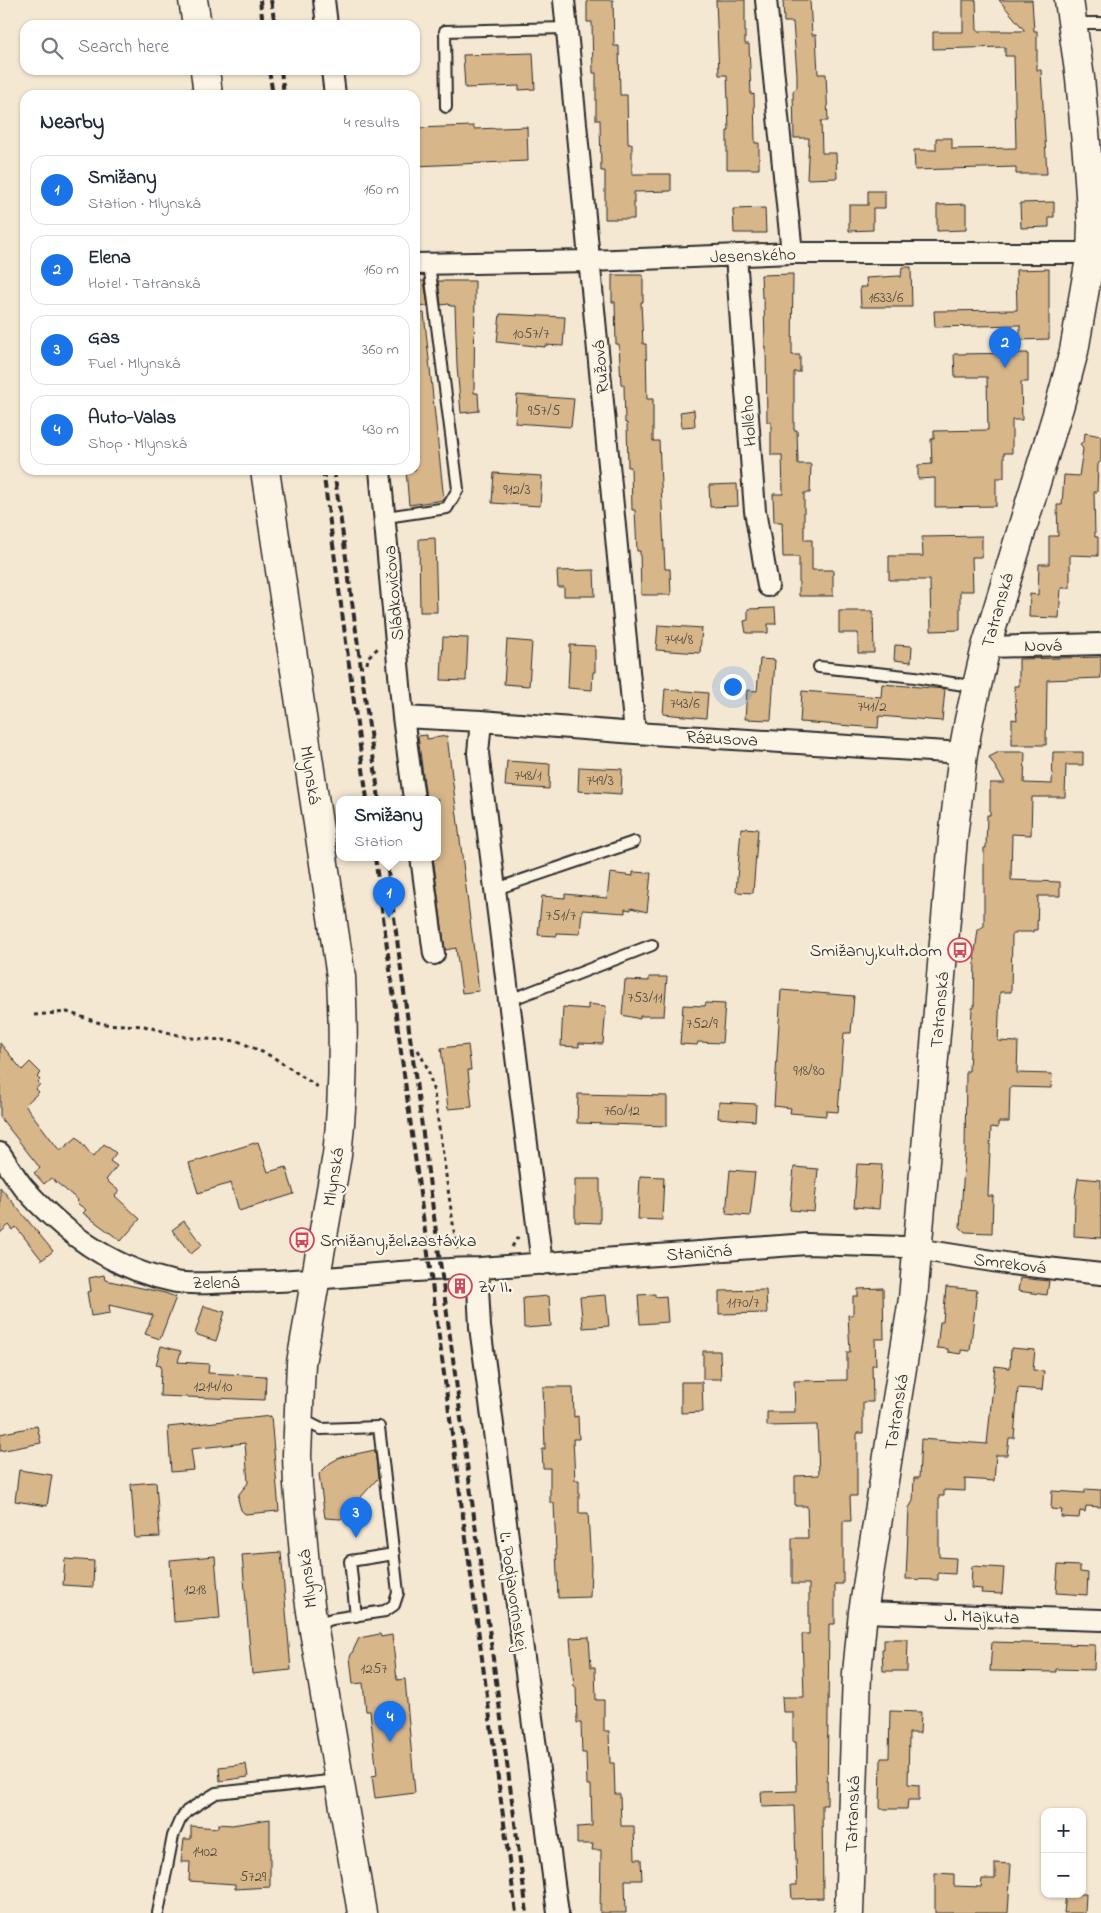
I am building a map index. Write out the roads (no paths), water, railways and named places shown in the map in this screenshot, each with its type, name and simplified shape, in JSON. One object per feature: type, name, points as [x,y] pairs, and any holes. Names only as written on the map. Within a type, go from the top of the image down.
[{"type":"main road","points":[[193,0],[196,20]]},
{"type":"main road","name":"Tatranská","points":[[849,1913],[856,1674],[863,1612],[910,1318],[919,1250],[953,838],[963,753],[976,686],[986,647],[1060,404],[1074,351],[1091,253],[1088,165],[1080,78],[1070,11]]},
{"type":"main road","points":[[206,75],[207,90]]},
{"type":"main road","name":"Mlynská","points":[[266,475],[337,947],[344,1026],[343,1093],[337,1155],[301,1363],[298,1418],[298,1485],[306,1577],[313,1625],[362,1913]]},
{"type":"street","points":[[324,0],[326,20]]},
{"type":"street","name":"Ružová","points":[[564,0],[635,733]]},
{"type":"street","points":[[766,0],[792,253]]},
{"type":"street","points":[[333,75],[334,90]]},
{"type":"street","name":"Jesenského","points":[[422,264],[590,261],[792,253],[1091,253]]},
{"type":"street","name":"Hollého","points":[[736,256],[755,511],[768,586]]},
{"type":"street","name":"Sládkovičova","points":[[381,475],[403,717],[414,796]]},
{"type":"street","name":"Nová","points":[[986,647],[1101,644]]},
{"type":"street","name":"Rázusova","points":[[403,717],[963,753]]},
{"type":"street","points":[[481,722],[478,753],[542,1264]]},
{"type":"street","points":[[422,861],[434,954]]},
{"type":"street","name":"Zelená","points":[[0,1153],[22,1186],[49,1215],[94,1250],[110,1259],[178,1282],[262,1282],[430,1269],[472,1268]]},
{"type":"street","name":"Staničná","points":[[472,1268],[807,1244],[904,1247],[919,1250]]},
{"type":"street","name":"Smreková","points":[[919,1250],[1011,1264],[1101,1274]]},
{"type":"street","name":"Ľ. Podjavorinskej","points":[[472,1268],[478,1287],[480,1327],[558,1913]]},
{"type":"street","name":"J. Majkuta","points":[[863,1612],[1101,1620]]},
{"type":"lane","points":[[1070,11],[1101,23]]},
{"type":"lane","points":[[446,108],[445,31],[566,28]]},
{"type":"lane","points":[[386,517],[447,508],[458,489],[422,264]]},
{"type":"lane","points":[[819,667],[915,677],[976,686]]},
{"type":"lane","points":[[496,889],[634,842]]},
{"type":"lane","points":[[510,1000],[652,945]]},
{"type":"lane","points":[[298,1418],[321,1429],[379,1427],[398,1593],[394,1605],[385,1611],[332,1619],[313,1625]]},
{"type":"lane","points":[[356,1616],[350,1561],[394,1554]]},
{"type":"lane","points":[[158,1913],[174,1836],[180,1820],[187,1811],[216,1793],[339,1780]]},
{"type":"railway","points":[[260,0],[262,20]]},
{"type":"railway","points":[[271,0],[274,20]]},
{"type":"railway","points":[[270,75],[272,90]]},
{"type":"railway","points":[[282,75],[283,90]]},
{"type":"railway","points":[[324,475],[367,796]]},
{"type":"railway","points":[[335,475],[379,796]]},
{"type":"railway","points":[[376,861],[516,1913]]},
{"type":"railway","points":[[387,861],[527,1913]]},
{"type":"place","name":"Elena","points":[[1005,368]]},
{"type":"place","name":"Smižany","points":[[389,918]]},
{"type":"place","name":"Smižany,kult.dom","points":[[960,950]]},
{"type":"place","name":"Smižany,žel.zastávka","points":[[302,1240]]},
{"type":"place","name":"Zv II.","points":[[460,1286]]},
{"type":"place","name":"Gas","points":[[356,1538]]},
{"type":"place","name":"Auto-Valas","points":[[390,1742]]}]
